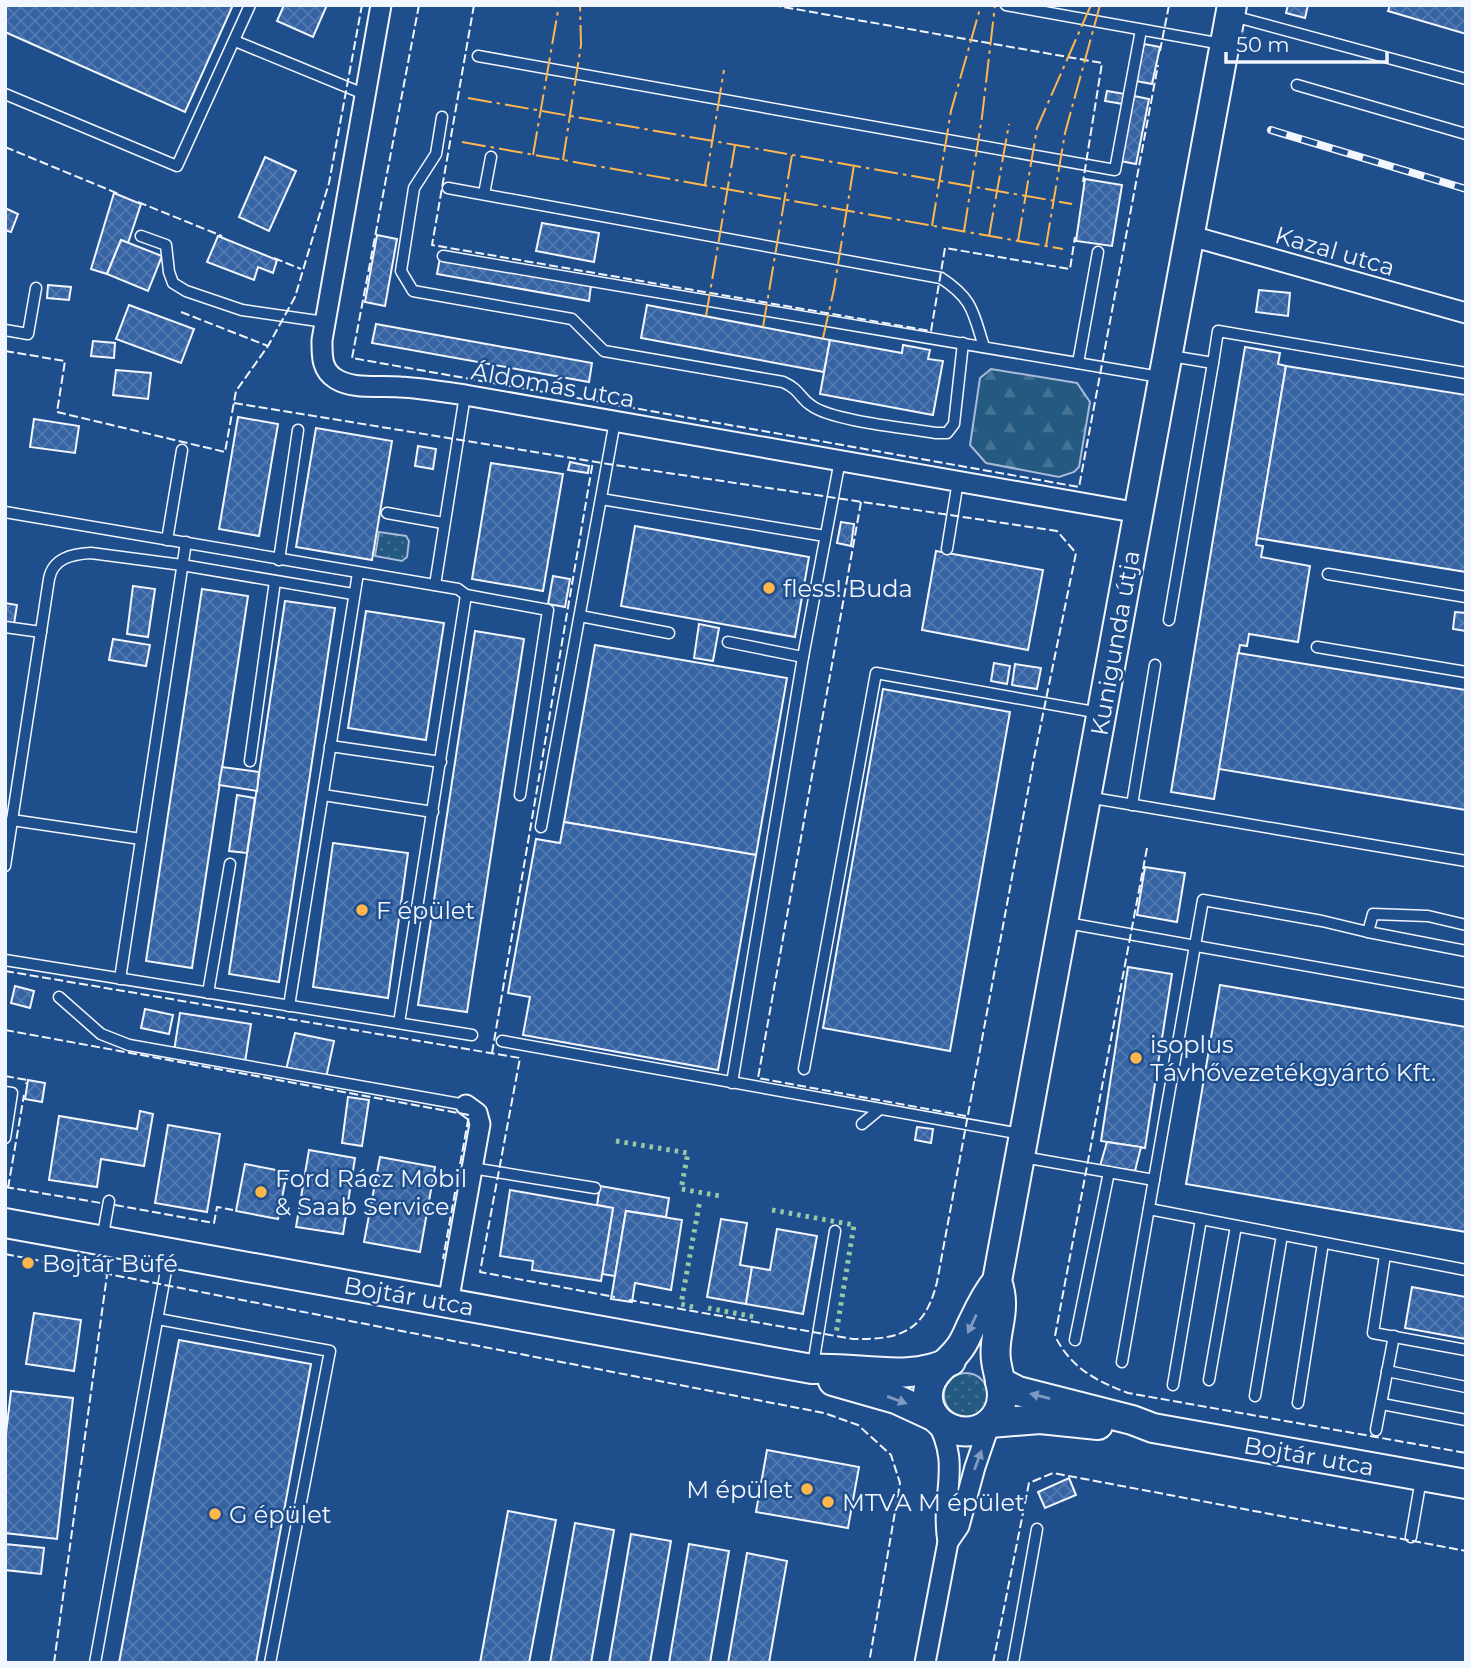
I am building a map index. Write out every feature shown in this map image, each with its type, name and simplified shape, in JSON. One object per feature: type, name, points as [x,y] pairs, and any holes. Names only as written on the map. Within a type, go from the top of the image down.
[{"type":"street","name":"Áldomás utca","points":[[381,5],[325,322],[322,359],[335,379],[371,387],[399,386],[465,395],[1139,513]]},
{"type":"street","name":"Kunigunda útja","points":[[948,1542],[959,1526],[990,1423],[1002,1402],[995,1352],[1001,1301],[997,1281],[1232,10]]},
{"type":"street","name":"Kazal utca","points":[[1191,236],[1466,313]]},
{"type":"street","points":[[448,1303],[480,1124],[477,1112],[466,1105]]},
{"type":"street","name":"Bojtár utca","points":[[7,1226],[812,1369],[905,1371],[945,1364]]},
{"type":"street","name":"Kunigunda útja","points":[[925,1663],[948,1542],[945,1524],[951,1465],[950,1451],[943,1430],[928,1400],[929,1386],[936,1372],[965,1340],[997,1281]]},
{"type":"street","points":[[945,1364],[960,1358],[977,1360],[988,1366],[1000,1382]]},
{"type":"street","name":"Bojtár utca","points":[[812,1369],[833,1381],[896,1399],[935,1417]]},
{"type":"street","name":"Bojtár utca","points":[[1000,1382],[1018,1391],[1132,1420],[1153,1428],[1466,1484]]},
{"type":"street","points":[[935,1417],[946,1427],[960,1432],[979,1430],[990,1423]]},
{"type":"street","name":"Bojtár utca","points":[[990,1423],[1040,1419],[1133,1429],[1153,1428]]},
{"type":"lane","points":[[5,94],[177,166],[250,5]]},
{"type":"lane","points":[[1006,5],[1225,45]]},
{"type":"lane","points":[[1232,10],[1466,79]]},
{"type":"lane","points":[[478,56],[1115,170],[1141,30]]},
{"type":"lane","points":[[235,41],[364,94]]},
{"type":"lane","points":[[1297,85],[1466,134]]},
{"type":"lane","points":[[442,117],[436,153],[414,188],[401,271],[413,291],[572,319],[604,351],[783,382],[796,388],[811,406],[834,415],[936,433],[947,433],[954,424],[963,344]]},
{"type":"lane","points":[[484,194],[492,157]]},
{"type":"lane","points":[[448,188],[940,278],[959,290],[972,308],[984,347]]},
{"type":"lane","points":[[141,236],[166,245],[173,283],[186,291],[242,310],[325,322]]},
{"type":"lane","points":[[1077,363],[1098,252]]},
{"type":"lane","points":[[443,256],[1077,363],[1165,366],[1213,363]]},
{"type":"lane","points":[[5,330],[28,334],[36,288]]},
{"type":"lane","points":[[1169,620],[1218,331],[1466,373]]},
{"type":"lane","points":[[435,585],[465,395]]},
{"type":"lane","points":[[541,827],[615,421]]},
{"type":"lane","points":[[279,560],[298,430]]},
{"type":"lane","points":[[167,540],[183,450]]},
{"type":"lane","points":[[732,1083],[803,657],[840,459]]},
{"type":"lane","points":[[947,549],[958,480]]},
{"type":"lane","points":[[601,499],[825,536]]},
{"type":"lane","points":[[5,512],[458,589],[466,595],[548,610],[520,795]]},
{"type":"lane","points":[[387,513],[443,523]]},
{"type":"lane","points":[[120,979],[186,542]]},
{"type":"lane","points":[[5,866],[51,568],[68,557],[91,553],[183,565],[353,594]]},
{"type":"lane","points":[[289,1006],[358,573]]},
{"type":"lane","points":[[1328,574],[1466,597]]},
{"type":"lane","points":[[250,761],[275,581]]},
{"type":"lane","points":[[399,1023],[466,595]]},
{"type":"lane","points":[[580,616],[669,633]]},
{"type":"lane","points":[[5,627],[41,632]]},
{"type":"lane","points":[[728,642],[803,657]]},
{"type":"lane","points":[[1317,647],[1466,672]]},
{"type":"lane","points":[[1132,805],[1155,665]]},
{"type":"lane","points":[[804,1069],[876,673],[1102,713]]},
{"type":"lane","points":[[330,746],[440,762]]},
{"type":"lane","points":[[323,795],[433,811]]},
{"type":"lane","points":[[1086,797],[1466,861]]},
{"type":"lane","points":[[12,820],[141,839]]},
{"type":"lane","points":[[208,993],[230,864]]},
{"type":"lane","points":[[1122,1362],[1203,900],[1466,951]]},
{"type":"lane","points":[[1368,932],[1373,914],[1428,916],[1466,925]]},
{"type":"lane","points":[[1063,922],[1466,995]]},
{"type":"lane","points":[[5,960],[472,1035]]},
{"type":"lane","points":[[59,997],[101,1034],[129,1045],[466,1105]]},
{"type":"lane","points":[[502,1041],[880,1109],[1022,1145],[1109,1172],[1154,1180]]},
{"type":"lane","points":[[5,1092],[12,1093],[5,1138]]},
{"type":"lane","points":[[862,1124],[880,1109]]},
{"type":"lane","points":[[472,1168],[595,1188]]},
{"type":"lane","points":[[1075,1340],[1109,1172]]},
{"type":"lane","points":[[102,1241],[109,1201]]},
{"type":"lane","points":[[1149,1209],[1466,1270]]},
{"type":"lane","points":[[1173,1385],[1201,1219]]},
{"type":"lane","points":[[1209,1380],[1236,1226]]},
{"type":"lane","points":[[812,1369],[835,1231]]},
{"type":"lane","points":[[1255,1396],[1282,1235]]},
{"type":"lane","points":[[1298,1403],[1323,1243]]},
{"type":"lane","points":[[95,1663],[170,1253]]},
{"type":"lane","points":[[1385,1255],[1373,1333],[1466,1350]]},
{"type":"lane","points":[[158,1319],[330,1350],[270,1663]]},
{"type":"lane","points":[[1376,1430],[1394,1336]]},
{"type":"lane","points":[[1387,1371],[1466,1387]]},
{"type":"lane","points":[[1381,1404],[1466,1420]]},
{"type":"lane","points":[[1411,1537],[1422,1476]]},
{"type":"lane","points":[[1013,1663],[1037,1529]]},
{"type":"green space","points":[[991,369],[1077,383],[1090,402],[1079,467],[1074,472],[1059,477],[986,463],[970,445],[980,378]]},
{"type":"green space","points":[[379,532],[406,536],[409,541],[407,557],[402,561],[375,556]]},
{"type":"green space","points":[[966,1373],[981,1380],[988,1395],[981,1410],[966,1417],[951,1410],[944,1395],[951,1380]]},
{"type":"building","points":[[5,5],[233,5],[185,112],[5,32]]},
{"type":"building","points":[[284,5],[327,5],[313,37],[277,21]]},
{"type":"building","points":[[1288,5],[1308,5],[1305,18],[1286,13]]},
{"type":"building","points":[[1390,5],[1466,5],[1466,34],[1388,11]]},
{"type":"building","points":[[1144,44],[1160,47],[1152,84],[1136,81]]},
{"type":"building","points":[[1107,91],[1125,94],[1123,104],[1105,101]]},
{"type":"building","points":[[1134,96],[1149,99],[1136,164],[1120,161]]},
{"type":"building","points":[[265,157],[296,171],[269,231],[239,217]]},
{"type":"building","points":[[1085,179],[1122,185],[1112,246],[1076,241]]},
{"type":"building","points":[[114,193],[141,204],[128,243],[121,240],[107,274],[91,269]]},
{"type":"building","points":[[5,208],[18,214],[11,232],[5,230]]},
{"type":"building","points":[[542,223],[599,233],[594,262],[536,251]]},
{"type":"building","points":[[377,235],[397,239],[385,306],[365,302]]},
{"type":"building","points":[[218,236],[277,260],[273,273],[258,267],[254,280],[207,262]]},
{"type":"building","points":[[121,240],[162,256],[148,291],[107,274]]},
{"type":"building","points":[[440,258],[591,285],[589,301],[437,274]]},
{"type":"building","points":[[48,285],[71,287],[69,300],[47,298]]},
{"type":"building","points":[[1259,290],[1290,293],[1288,316],[1256,312]]},
{"type":"building","points":[[129,305],[194,329],[181,363],[116,339]]},
{"type":"building","points":[[647,305],[830,340],[824,372],[641,338]]},
{"type":"building","points":[[376,324],[592,363],[589,382],[372,343]]},
{"type":"building","points":[[830,340],[902,353],[903,345],[930,350],[928,359],[943,361],[933,415],[820,394]]},
{"type":"building","points":[[93,341],[115,343],[114,358],[91,356]]},
{"type":"building","points":[[1245,347],[1280,353],[1278,364],[1286,366],[1256,545],[1263,546],[1261,557],[1310,566],[1298,642],[1249,634],[1247,646],[1240,645],[1214,799],[1171,792]]},
{"type":"building","points":[[1286,366],[1466,395],[1466,572],[1257,538]]},
{"type":"building","points":[[116,370],[151,373],[148,399],[113,395]]},
{"type":"building","points":[[238,417],[278,424],[259,536],[219,529]]},
{"type":"building","points":[[34,419],[79,426],[75,453],[30,447]]},
{"type":"building","points":[[316,428],[392,441],[372,560],[296,547]]},
{"type":"building","points":[[418,446],[436,449],[433,469],[415,466]]},
{"type":"building","points":[[570,462],[589,466],[588,473],[568,470]]},
{"type":"building","points":[[491,463],[563,474],[543,591],[472,579]]},
{"type":"building","points":[[841,522],[854,524],[851,546],[837,543]]},
{"type":"building","points":[[635,526],[809,557],[795,637],[621,606]]},
{"type":"building","points":[[936,551],[1043,570],[1028,650],[922,630]]},
{"type":"building","points":[[553,576],[570,579],[565,607],[548,604]]},
{"type":"building","points":[[133,586],[155,589],[148,637],[127,634]]},
{"type":"building","points":[[202,589],[248,596],[192,968],[146,961]]},
{"type":"building","points":[[285,601],[335,608],[279,982],[229,974]]},
{"type":"building","points":[[5,603],[17,605],[14,624],[5,622]]},
{"type":"building","points":[[366,611],[444,623],[426,740],[348,728]]},
{"type":"building","points":[[1455,612],[1466,613],[1466,631],[1453,629]]},
{"type":"building","points":[[699,624],[719,628],[713,661],[694,658]]},
{"type":"building","points":[[475,631],[524,639],[467,1012],[418,1005]]},
{"type":"building","points":[[113,639],[150,645],[146,666],[109,660]]},
{"type":"building","points":[[595,645],[787,678],[756,855],[564,822]]},
{"type":"building","points":[[1238,653],[1466,690],[1466,810],[1219,769]]},
{"type":"building","points":[[994,663],[1010,666],[1007,684],[991,681]]},
{"type":"building","points":[[1015,664],[1041,668],[1037,689],[1012,685]]},
{"type":"building","points":[[883,689],[1010,712],[950,1051],[823,1028]]},
{"type":"building","points":[[222,767],[259,772],[257,791],[219,785]]},
{"type":"building","points":[[237,795],[255,798],[247,853],[229,851]]},
{"type":"building","points":[[564,822],[756,855],[718,1070],[523,1035],[530,997],[508,993],[536,839],[560,843]]},
{"type":"building","name":"F épület","points":[[333,843],[408,853],[388,998],[313,987]]},
{"type":"building","points":[[1145,867],[1185,873],[1177,922],[1137,915]]},
{"type":"building","name":"isoplus Távhővezetékgyártó Kft.","points":[[1128,967],[1172,974],[1145,1148],[1101,1141]]},
{"type":"building","points":[[1220,985],[1466,1027],[1466,1232],[1186,1184]]},
{"type":"building","points":[[15,986],[34,991],[30,1008],[11,1003]]},
{"type":"building","points":[[145,1009],[173,1015],[169,1034],[141,1028]]},
{"type":"building","points":[[180,1013],[251,1024],[245,1062],[174,1051]]},
{"type":"building","points":[[295,1033],[334,1041],[326,1078],[286,1070]]},
{"type":"building","points":[[28,1080],[45,1083],[42,1102],[25,1099]]},
{"type":"building","points":[[348,1097],[369,1100],[362,1146],[342,1143]]},
{"type":"building","points":[[140,1111],[153,1114],[144,1166],[101,1159],[97,1187],[49,1180],[59,1116],[137,1129]]},
{"type":"building","points":[[168,1125],[220,1134],[207,1212],[155,1203]]},
{"type":"building","points":[[917,1127],[933,1129],[931,1143],[915,1140]]},
{"type":"building","points":[[1107,1142],[1141,1147],[1135,1171],[1100,1166]]},
{"type":"building","points":[[309,1150],[355,1158],[343,1234],[296,1227]]},
{"type":"building","points":[[380,1157],[435,1167],[420,1252],[364,1242]]},
{"type":"building","name":"Ford Rácz Mobil & Saab Service","points":[[245,1164],[287,1172],[278,1219],[236,1211]]},
{"type":"building","points":[[600,1186],[669,1198],[666,1217],[626,1211],[615,1276],[602,1274],[613,1208],[597,1205]]},
{"type":"building","points":[[510,1190],[613,1208],[601,1281],[532,1270],[533,1261],[500,1256]]},
{"type":"building","points":[[626,1211],[682,1220],[671,1290],[635,1283],[632,1302],[611,1299]]},
{"type":"building","points":[[721,1219],[747,1223],[740,1265],[752,1267],[746,1304],[707,1297]]},
{"type":"building","points":[[777,1229],[817,1236],[803,1314],[746,1304],[752,1267],[770,1270]]},
{"type":"building","points":[[1412,1287],[1466,1297],[1466,1339],[1405,1328]]},
{"type":"building","points":[[34,1313],[81,1320],[74,1371],[26,1364]]},
{"type":"building","name":"G épület","points":[[179,1340],[311,1364],[256,1663],[119,1663]]},
{"type":"building","points":[[11,1391],[73,1398],[57,1539],[5,1533],[5,1442]]},
{"type":"building","name":"M épület","points":[[767,1450],[859,1467],[848,1528],[756,1512]]},
{"type":"building","points":[[1069,1478],[1076,1495],[1045,1508],[1038,1492]]},
{"type":"building","points":[[508,1511],[556,1520],[529,1663],[480,1663]]},
{"type":"building","points":[[575,1523],[614,1530],[591,1663],[550,1663]]},
{"type":"building","points":[[631,1534],[671,1541],[650,1663],[609,1663]]},
{"type":"building","points":[[5,1544],[44,1548],[41,1574],[5,1570]]},
{"type":"building","points":[[689,1544],[729,1551],[710,1663],[669,1663]]},
{"type":"building","points":[[747,1553],[787,1561],[769,1663],[728,1663]]},
{"type":"railway","points":[[1271,130],[1466,189]]},
{"type":"hedge","points":[[616,1141],[688,1153],[681,1189],[720,1196]]},
{"type":"hedge","points":[[693,1307],[681,1304],[700,1200]]},
{"type":"hedge","points":[[772,1210],[854,1225],[836,1334]]},
{"type":"hedge","points":[[708,1308],[755,1317]]},
{"type":"fence","points":[[5,351],[65,361],[57,412],[225,452],[236,391],[268,346],[295,297],[329,183],[362,5]]},
{"type":"fence","points":[[419,5],[352,358],[1079,487],[1158,65]]},
{"type":"fence","points":[[474,5],[432,245],[931,331],[945,248],[1070,269],[1075,237]]},
{"type":"fence","points":[[772,5],[1102,63],[1083,182]]},
{"type":"fence","points":[[1160,51],[1169,5]]},
{"type":"fence","points":[[5,147],[119,194]]},
{"type":"fence","points":[[138,202],[222,236]]},
{"type":"fence","points":[[274,258],[301,269]]},
{"type":"fence","points":[[181,312],[268,346]]},
{"type":"fence","points":[[234,403],[608,464],[1057,531],[1076,553],[1035,753],[937,1282],[926,1312],[918,1322],[898,1334],[853,1339],[629,1300]]},
{"type":"fence","points":[[492,1053],[593,461]]},
{"type":"fence","points":[[861,502],[758,1078],[966,1116]]},
{"type":"fence","points":[[1147,848],[1055,1336],[1077,1365],[1105,1384],[1128,1393],[1466,1453]]},
{"type":"fence","points":[[5,971],[520,1058],[480,1272],[615,1297]]},
{"type":"fence","points":[[5,1030],[469,1115],[443,1259]]},
{"type":"fence","points":[[5,1076],[27,1080],[26,1084]]},
{"type":"fence","points":[[8,1188],[24,1095]]},
{"type":"fence","points":[[5,1187],[101,1203]]},
{"type":"fence","points":[[115,1205],[214,1223],[217,1207],[233,1210]]},
{"type":"fence","points":[[5,1254],[824,1413],[858,1425],[891,1455],[900,1483],[869,1663]]},
{"type":"fence","points":[[54,1663],[107,1275]]},
{"type":"fence","points":[[993,1663],[1029,1483],[1053,1473],[1466,1551]]},
{"type":"power","points":[[533,155],[559,5]]},
{"type":"power","points":[[563,160],[581,45],[580,5]]},
{"type":"power","points":[[932,226],[951,111],[981,5]]},
{"type":"power","points":[[964,231],[982,117],[995,5]]},
{"type":"power","points":[[1018,241],[1037,128],[1091,5]]},
{"type":"power","points":[[1046,246],[1065,133],[1100,5]]},
{"type":"power","points":[[705,185],[724,70]]},
{"type":"power","points":[[468,98],[1072,204]]},
{"type":"power","points":[[989,236],[1009,124]]},
{"type":"power","points":[[462,142],[1063,249]]},
{"type":"power","points":[[706,316],[735,145]]},
{"type":"power","points":[[763,327],[792,155]]},
{"type":"power","points":[[823,338],[834,289],[854,165]]},
{"type":"place","name":"fless! Buda","points":[[769,588]]},
{"type":"place","name":"F épület","points":[[362,910]]},
{"type":"place","name":"isoplus Távhővezetékgyártó Kft.","points":[[1136,1058]]},
{"type":"place","name":"Ford Rácz Mobil & Saab Service","points":[[261,1192]]},
{"type":"place","name":"Bojtár Büfé","points":[[28,1263]]},
{"type":"place","name":"M épület","points":[[807,1489]]},
{"type":"place","name":"MTVA M épület","points":[[828,1502]]},
{"type":"place","name":"G épület","points":[[215,1514]]}]
